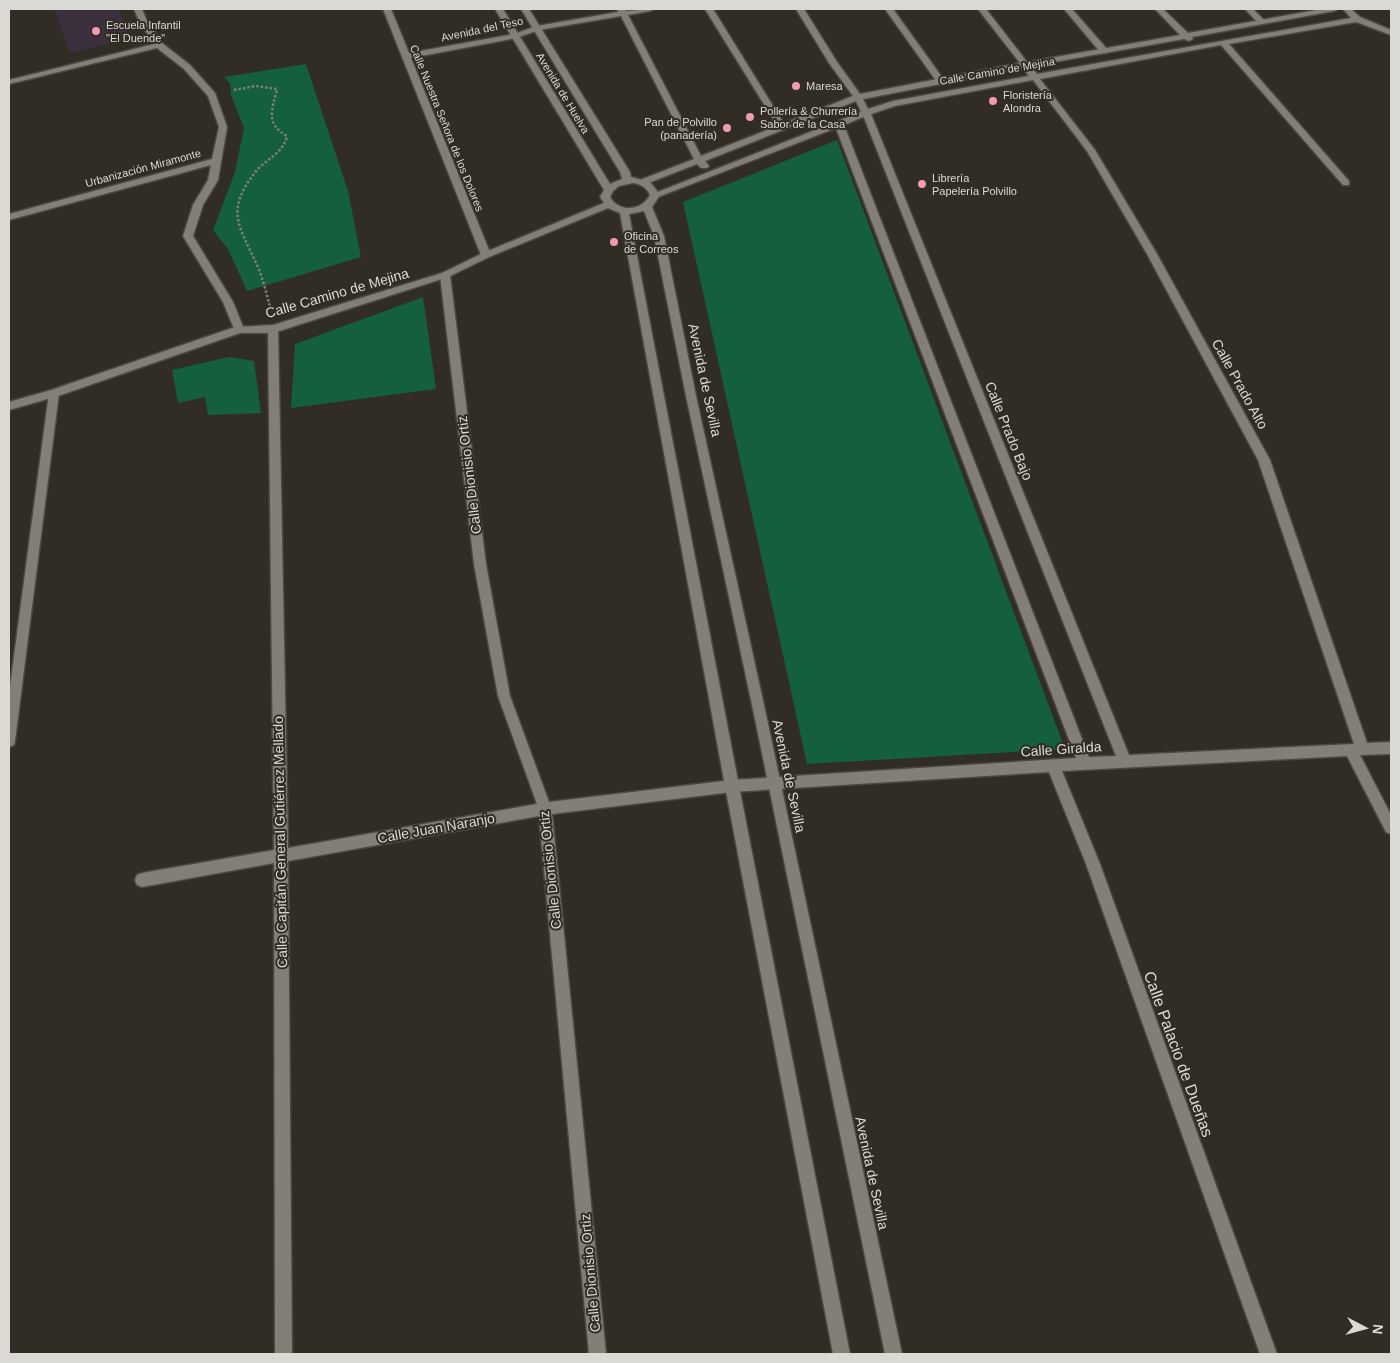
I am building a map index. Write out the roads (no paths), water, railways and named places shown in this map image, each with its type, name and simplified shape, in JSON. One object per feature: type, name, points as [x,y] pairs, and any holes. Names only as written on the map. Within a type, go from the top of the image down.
[{"type":"street","points":[[138,9],[143,21],[159,45],[187,67],[212,95],[223,127],[218,161]]},
{"type":"street","name":"Calle Nuestra Señora de los Dolores","points":[[387,9],[486,255]]},
{"type":"street","name":"Avenida de Huelva","points":[[499,9],[608,189]]},
{"type":"street","name":"Avenida de Huelva","points":[[525,9],[625,172],[628,180]]},
{"type":"street","name":"Avenida del Teso","points":[[407,56],[516,36],[537,28],[622,11],[650,9]]},
{"type":"street","points":[[709,9],[782,127]]},
{"type":"street","name":"Calle Prado Bajo","points":[[800,9],[833,63],[858,97],[866,113],[1125,761]]},
{"type":"street","points":[[889,9],[940,80]]},
{"type":"street","name":"Calle Prado Alto","points":[[982,9],[1092,150],[1157,262],[1264,460],[1357,750],[1391,828]]},
{"type":"street","points":[[1068,9],[1104,51]]},
{"type":"street","points":[[1159,9],[1196,47]]},
{"type":"street","points":[[1249,9],[1262,22]]},
{"type":"street","name":"Calle Camino de Mejina","points":[[643,182],[858,97],[940,80],[1334,9]]},
{"type":"street","points":[[1347,9],[1357,19],[1388,32],[1391,40]]},
{"type":"street","points":[[622,11],[699,160],[710,173]]},
{"type":"street","name":"Calle Camino de Mejina","points":[[651,201],[710,173],[879,108],[928,96],[1357,19]]},
{"type":"street","points":[[1223,42],[1346,183]]},
{"type":"street","points":[[9,82],[159,45]]},
{"type":"street","points":[[840,123],[1085,764]]},
{"type":"street","name":"Urbanización Miramonte","points":[[9,217],[218,161],[213,180],[198,206],[188,236],[228,302],[240,329]]},
{"type":"street","points":[[628,180],[643,182],[651,188],[651,201],[633,211],[624,211],[609,204],[605,197],[608,189],[616,183],[628,180]]},
{"type":"street","name":"Avenida de Sevilla","points":[[651,201],[894,1354]]},
{"type":"street","name":"Calle Camino de Mejina","points":[[9,406],[54,393],[240,329],[276,329],[445,275],[486,255],[609,204]]},
{"type":"street","points":[[624,211],[732,786],[842,1354]]},
{"type":"street","name":"Calle Dionisio Ortiz","points":[[445,275],[480,564],[504,696],[545,809],[598,1354]]},
{"type":"street","name":"Calle Capitán General Gutiérrez Mellado","points":[[276,329],[283,1354]]},
{"type":"street","points":[[9,741],[54,393]]},
{"type":"street","name":"Calle Giralda","points":[[732,786],[1125,761],[1391,748]]},
{"type":"street","name":"Calle Palacio de Dueñas","points":[[1053,766],[1092,864],[1269,1354]]},
{"type":"street","name":"Calle Juan Naranjo","points":[[142,880],[545,809],[732,786]]},
{"type":"place","name":"Escuela Infantil \"El Duende\"","points":[[96,31]]},
{"type":"place","name":"Maresa","points":[[796,86]]},
{"type":"place","name":"Floristería Alondra","points":[[993,101]]},
{"type":"place","name":"Pollería & Churrería Sabor de la Casa","points":[[750,117]]},
{"type":"place","name":"Pan de Polvillo (panadería)","points":[[727,128]]},
{"type":"place","name":"Librería Papelería Polvillo","points":[[922,184]]},
{"type":"place","name":"Oficina de Correos","points":[[614,242]]}]
